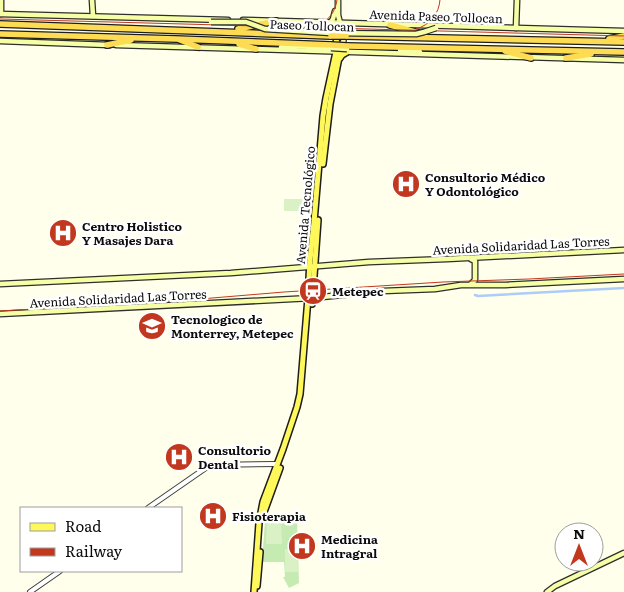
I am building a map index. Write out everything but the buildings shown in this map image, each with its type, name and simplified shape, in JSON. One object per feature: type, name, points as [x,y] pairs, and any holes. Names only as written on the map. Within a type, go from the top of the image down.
[{"type":"highway","points":[[230,31],[276,22]]},
{"type":"highway","name":"Paseo Tollocan","points":[[2,23],[331,36],[624,42]]},
{"type":"highway","points":[[390,25],[440,38]]},
{"type":"highway","name":"Paseo Tollocan","points":[[0,34],[214,40],[330,48],[343,51],[496,49],[624,52]]},
{"type":"highway","points":[[574,41],[604,40],[624,36]]},
{"type":"highway","points":[[107,45],[146,38]]},
{"type":"highway","points":[[176,39],[198,47]]},
{"type":"highway","points":[[214,40],[256,49]]},
{"type":"highway","points":[[496,49],[531,58]]},
{"type":"highway","points":[[566,58],[608,52]]},
{"type":"main road","points":[[92,0],[93,16]]},
{"type":"main road","points":[[330,48],[333,49],[334,46],[334,28],[330,23],[333,19],[337,0]]},
{"type":"main road","points":[[515,28],[517,0]]},
{"type":"main road","points":[[0,14],[1,2]]},
{"type":"main road","points":[[336,8],[338,23]]},
{"type":"main road","name":"Avenida Paseo Tollocan","points":[[0,14],[624,31]]},
{"type":"main road","name":"Avenida Paseo Tollocan","points":[[179,19],[211,22],[246,22],[265,29],[331,33],[416,34],[436,28],[515,28]]},
{"type":"main road","name":"Avenida Tecnológico","points":[[255,592],[263,516],[302,399],[322,153],[323,116],[336,63],[343,51],[338,23]]},
{"type":"main road","points":[[330,48],[336,63],[342,55],[344,29],[349,24]]},
{"type":"main road","points":[[0,41],[256,49],[292,46],[330,48],[343,51],[405,50],[434,55],[624,60]]},
{"type":"main road","name":"Avenida Solidaridad Las Torres","points":[[0,284],[230,274],[312,265],[624,250]]},
{"type":"main road","points":[[467,258],[473,259],[475,263],[475,280],[470,284]]},
{"type":"main road","name":"Avenida Solidaridad Las Torres","points":[[0,314],[237,302],[435,289],[461,284],[505,285],[624,279]]},
{"type":"main road","name":"Avenida Tecnológico","points":[[255,592],[260,518],[263,502],[299,400],[310,297]]},
{"type":"main road","points":[[549,592],[624,554]]},
{"type":"street","points":[[149,507],[210,465],[277,464]]},
{"type":"street","points":[[30,592],[59,572]]},
{"type":"green space","points":[[284,199],[309,199],[309,211],[284,211]]},
{"type":"green space","points":[[297,519],[299,583],[289,588],[283,577],[285,577],[284,562],[262,562],[265,521]]},
{"type":"green space","points":[[281,521],[282,544],[266,544],[267,522]]},
{"type":"green space","points":[[297,548],[298,572],[285,572],[285,549]]},
{"type":"waterway","points":[[475,295],[624,288]]},
{"type":"railway","points":[[313,26],[322,23],[330,17],[337,0]]},
{"type":"railway","points":[[416,29],[426,25],[433,18],[438,10],[440,0]]},
{"type":"railway","points":[[0,19],[624,36]]},
{"type":"railway","points":[[0,311],[443,282],[624,274]]},
{"type":"place","name":"Consultorio Médico Y Odontológico","points":[[406,184]]},
{"type":"place","name":"Centro Holistico Y Masajes Dara","points":[[63,233]]},
{"type":"place","name":"Metepec","points":[[313,291]]},
{"type":"place","name":"Tecnologico de Monterrey, Metepec","points":[[152,326]]},
{"type":"place","name":"Consultorio Dental","points":[[179,457]]},
{"type":"place","name":"Fisioterapia","points":[[213,516]]},
{"type":"place","name":"Medicina Intragral","points":[[302,546]]}]
